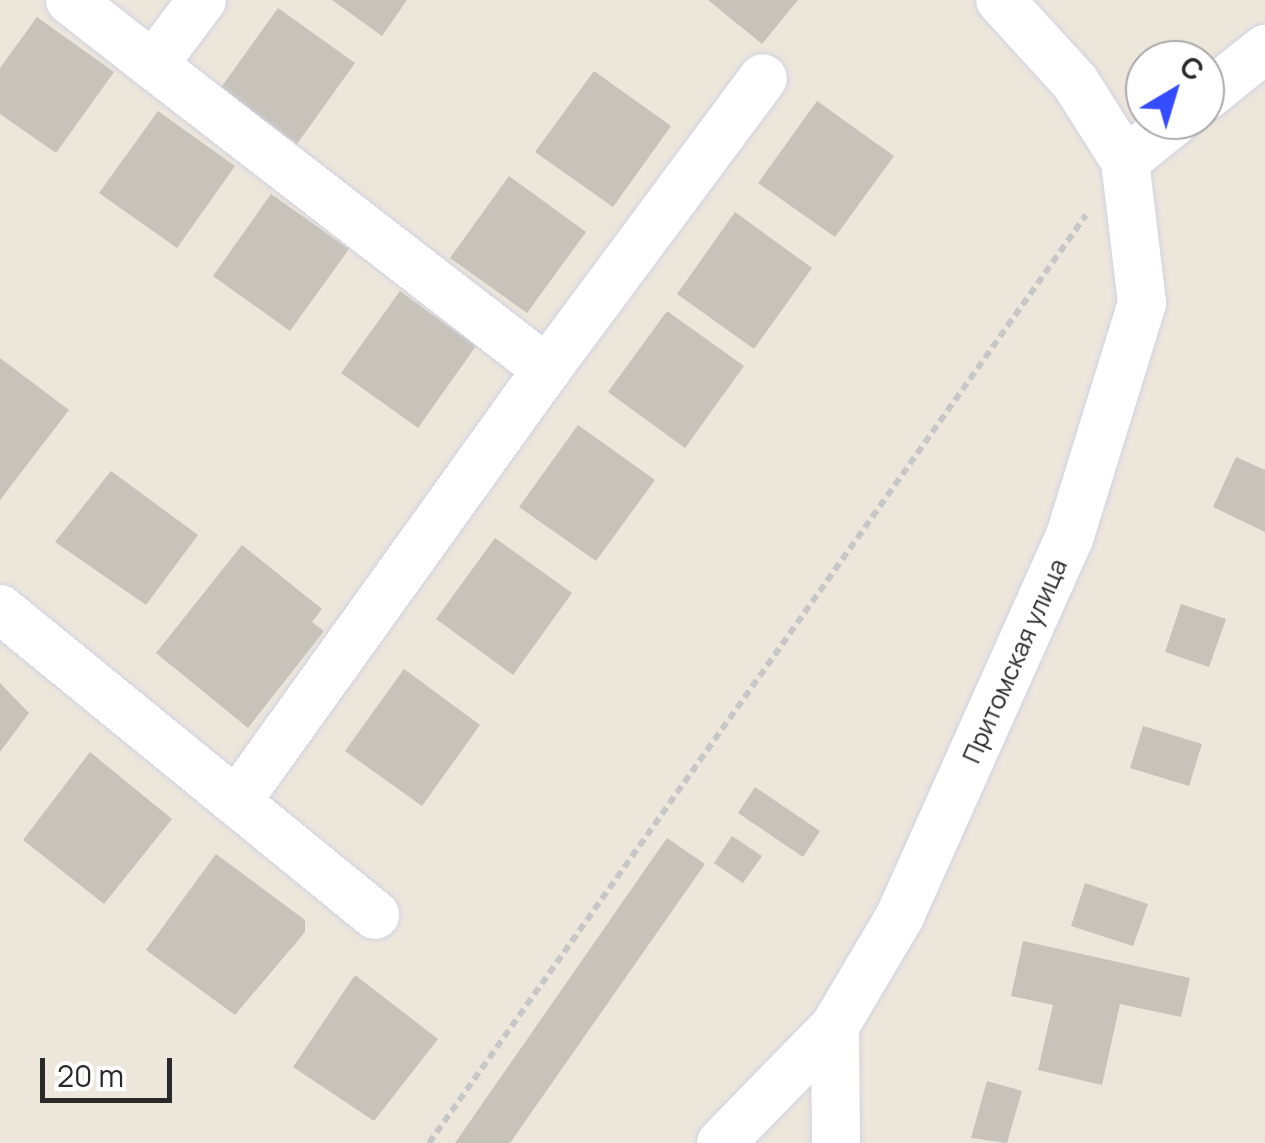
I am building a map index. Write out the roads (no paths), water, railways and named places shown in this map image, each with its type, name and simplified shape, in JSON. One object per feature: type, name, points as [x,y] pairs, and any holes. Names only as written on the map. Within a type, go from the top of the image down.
[{"type":"street","points":[[70,0],[547,368]]},
{"type":"street","points":[[153,65],[202,0]]},
{"type":"street","points":[[1000,0],[1074,82],[1125,161],[1151,140]]},
{"type":"street","points":[[1225,81],[1265,49]]},
{"type":"street","points":[[240,797],[547,368],[763,78]]},
{"type":"street","name":"Притомская улица","points":[[721,1143],[835,1026],[900,916],[1069,539],[1142,304],[1125,161]]},
{"type":"street","points":[[0,610],[240,797],[376,914]]},
{"type":"street","points":[[835,1026],[836,1143]]}]
